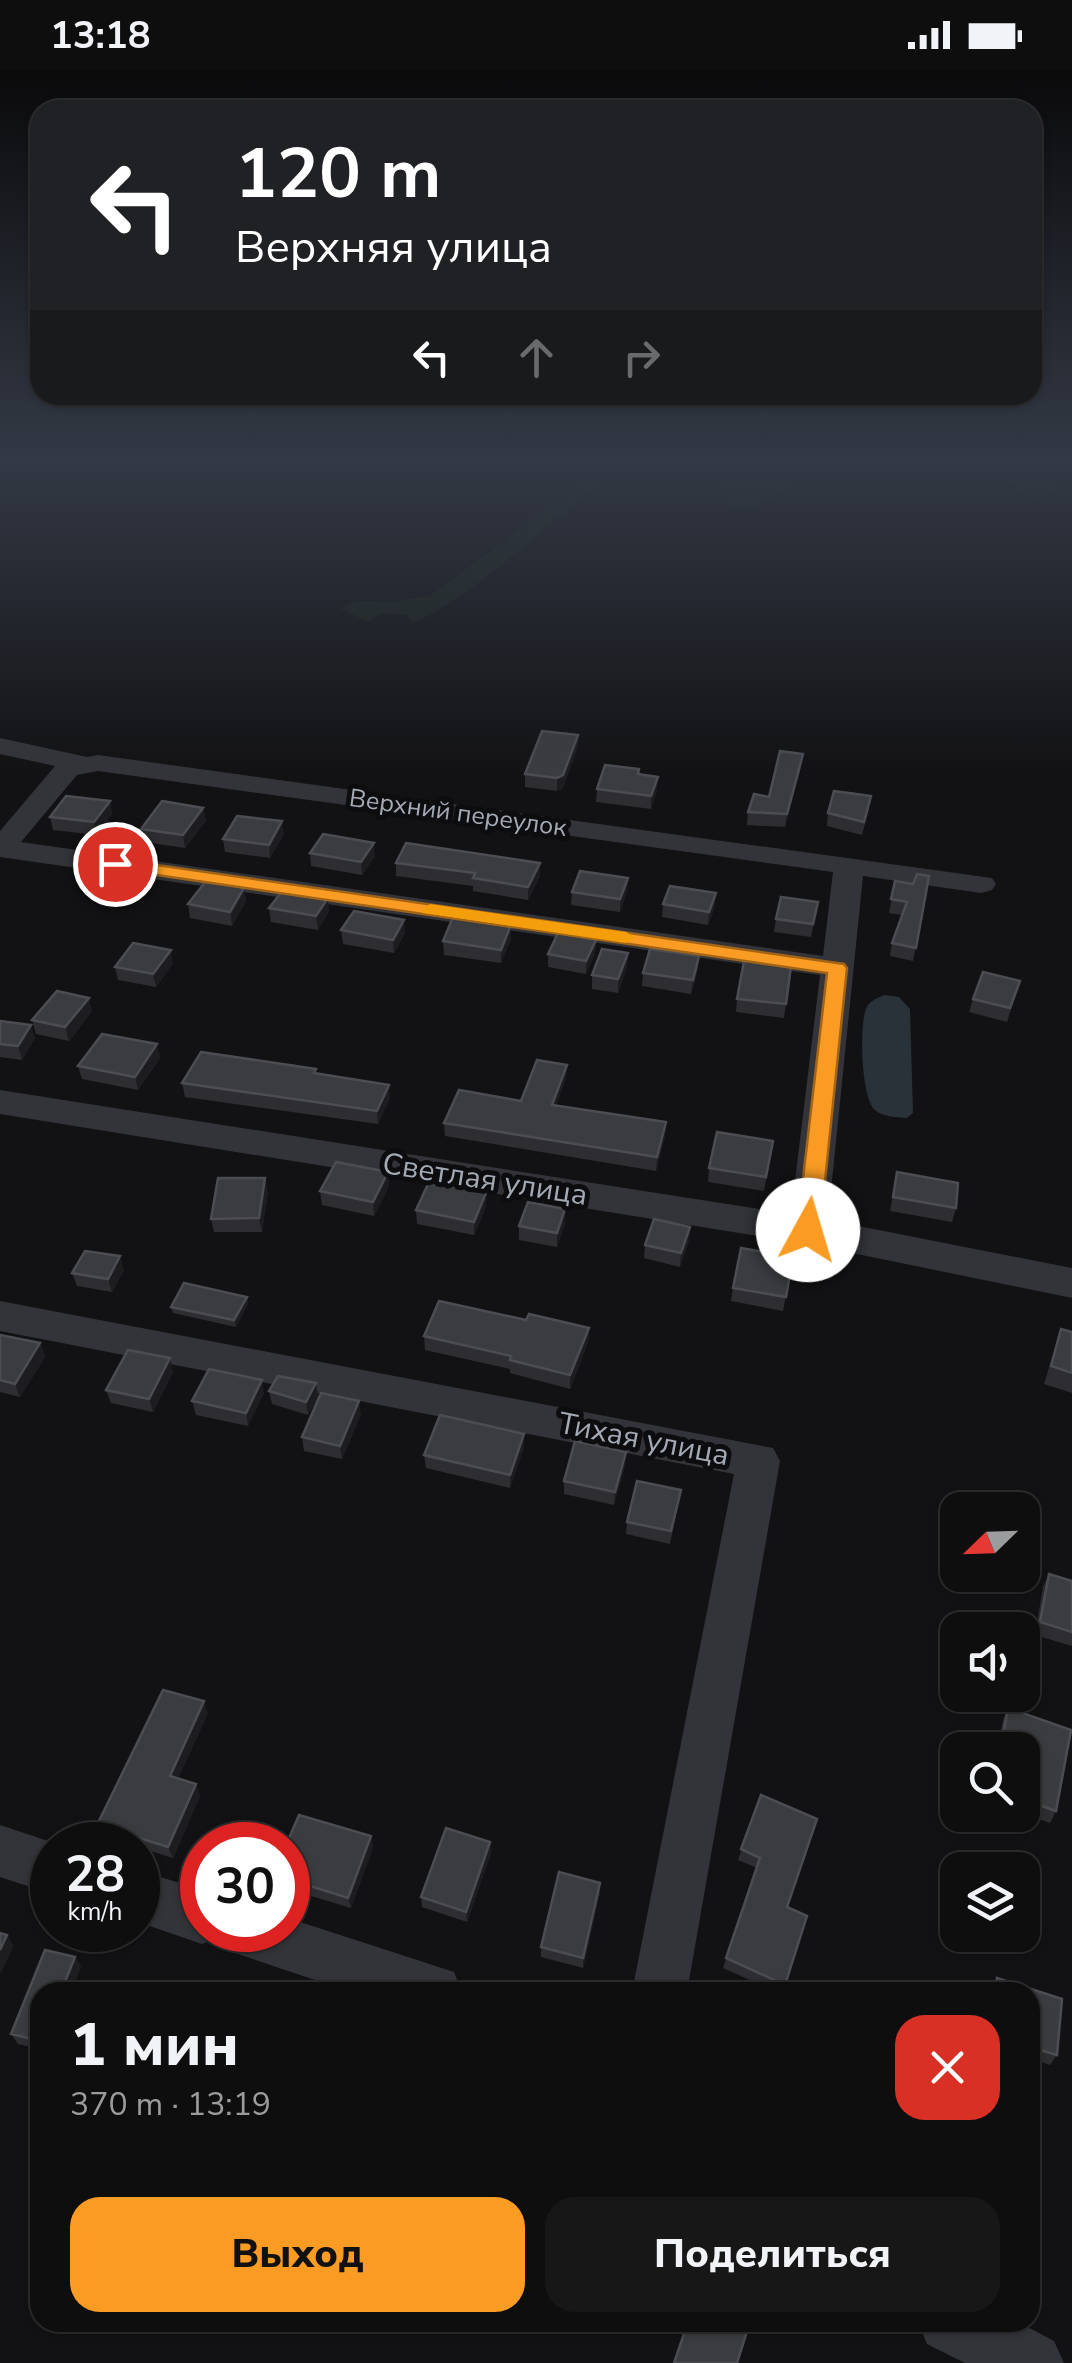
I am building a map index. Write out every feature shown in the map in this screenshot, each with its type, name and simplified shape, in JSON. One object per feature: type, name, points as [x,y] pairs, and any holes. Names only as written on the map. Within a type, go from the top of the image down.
[{"type":"street","name":"Верхний переулок","points":[[0,746],[82,764],[981,884]]},
{"type":"street","points":[[0,848],[68,768],[82,764]]},
{"type":"street","points":[[0,848],[837,968]]},
{"type":"street","points":[[808,1230],[849,865]]},
{"type":"street","name":"Светлая улица","points":[[0,1102],[808,1230],[1072,1283]]},
{"type":"street","name":"Тихая улица","points":[[0,1316],[758,1461],[662,1982]]},
{"type":"street","points":[[0,1851],[30,1861]]},
{"type":"street","points":[[310,1952],[403,1982]]},
{"type":"street","points":[[969,2332],[1032,2363]]},
{"type":"shaded area","points":[[476,562],[505,562],[472,588],[413,623],[406,615],[382,613],[367,622],[340,608],[357,601],[395,602],[431,595]]},
{"type":"shaded area","points":[[884,995],[899,997],[910,1009],[913,1113],[907,1118],[876,1111],[864,1079],[866,1009]]},
{"type":"building","points":[[542,731],[578,735],[563,775],[557,778],[525,774]]},
{"type":"building","points":[[780,751],[803,754],[787,814],[748,812],[754,794],[769,797]]},
{"type":"building","points":[[605,765],[639,769],[638,774],[658,777],[651,796],[597,789]]},
{"type":"building","points":[[834,791],[871,796],[864,822],[828,813]]},
{"type":"building","points":[[66,796],[110,801],[94,822],[50,817]]},
{"type":"building","points":[[162,801],[203,808],[183,835],[141,829]]},
{"type":"building","points":[[237,816],[282,821],[269,845],[223,839]]},
{"type":"building","points":[[323,834],[374,843],[361,862],[310,853]]},
{"type":"building","points":[[406,843],[540,863],[528,887],[473,878],[475,873],[396,863]]},
{"type":"building","points":[[580,871],[628,878],[620,899],[572,892]]},
{"type":"building","points":[[123,873],[144,877],[129,894],[108,889]]},
{"type":"building","points":[[917,874],[929,876],[916,948],[892,943],[907,902],[891,899],[895,881],[913,884]]},
{"type":"building","points":[[206,881],[244,888],[230,912],[188,904]]},
{"type":"building","points":[[670,886],[716,893],[709,912],[663,904]]},
{"type":"building","points":[[283,890],[328,898],[316,916],[269,908]]},
{"type":"building","points":[[781,897],[818,902],[813,924],[776,919]]},
{"type":"building","points":[[354,911],[404,920],[393,940],[341,930]]},
{"type":"building","points":[[453,917],[511,925],[501,950],[443,941]]},
{"type":"building","points":[[558,933],[596,940],[586,961],[548,954]]},
{"type":"building","points":[[133,943],[171,950],[153,974],[115,967]]},
{"type":"building","points":[[602,949],[628,953],[618,979],[592,975]]},
{"type":"building","points":[[650,949],[699,956],[693,980],[643,973]]},
{"type":"building","points":[[744,961],[791,966],[786,1004],[737,999]]},
{"type":"building","points":[[983,972],[1020,981],[1010,1008],[973,999]]},
{"type":"building","points":[[57,991],[89,998],[65,1027],[32,1020]]},
{"type":"building","points":[[0,1021],[31,1025],[18,1046],[0,1044]]},
{"type":"building","points":[[102,1034],[157,1044],[135,1077],[78,1066]]},
{"type":"building","points":[[201,1052],[316,1069],[314,1073],[389,1085],[377,1111],[182,1083]]},
{"type":"building","points":[[537,1060],[567,1065],[552,1105],[666,1122],[657,1157],[444,1123],[459,1090],[521,1101]]},
{"type":"building","points":[[717,1132],[773,1141],[766,1177],[709,1168]]},
{"type":"building","points":[[336,1162],[388,1172],[373,1202],[320,1191]]},
{"type":"building","points":[[897,1172],[958,1183],[956,1208],[893,1197]]},
{"type":"building","points":[[218,1178],[265,1178],[259,1218],[211,1219]]},
{"type":"building","points":[[429,1182],[486,1193],[474,1222],[416,1210]]},
{"type":"building","points":[[528,1202],[565,1209],[557,1233],[519,1226]]},
{"type":"building","points":[[654,1219],[690,1227],[681,1253],[645,1245]]},
{"type":"building","points":[[741,1248],[793,1257],[786,1297],[733,1288]]},
{"type":"building","points":[[85,1251],[120,1256],[108,1279],[72,1273]]},
{"type":"building","points":[[184,1283],[247,1297],[234,1320],[171,1307]]},
{"type":"building","points":[[439,1301],[526,1320],[529,1314],[589,1328],[570,1375],[510,1360],[511,1356],[424,1336]]},
{"type":"building","points":[[1061,1329],[1072,1332],[1072,1373],[1051,1366]]},
{"type":"building","points":[[0,1335],[40,1343],[15,1384],[0,1380]]},
{"type":"building","points":[[128,1350],[170,1358],[149,1399],[106,1390]]},
{"type":"building","points":[[209,1369],[262,1380],[246,1413],[192,1401]]},
{"type":"building","points":[[278,1376],[316,1383],[306,1402],[269,1391]]},
{"type":"building","points":[[321,1393],[359,1401],[340,1446],[302,1437]]},
{"type":"building","points":[[440,1415],[524,1434],[510,1475],[424,1455]]},
{"type":"building","points":[[575,1441],[626,1452],[615,1492],[564,1481]]},
{"type":"building","points":[[637,1481],[681,1490],[671,1531],[627,1522]]},
{"type":"building","points":[[1049,1574],[1072,1581],[1072,1632],[1040,1622]]},
{"type":"building","points":[[163,1690],[204,1701],[170,1776],[196,1784],[168,1847],[160,1845],[160,1822],[98,1822]]},
{"type":"building","points":[[1007,1712],[1019,1712],[1071,1730],[1056,1811],[1040,1805],[1040,1732],[1003,1732]]},
{"type":"building","points":[[761,1795],[817,1819],[787,1907],[807,1916],[786,1982],[726,1958],[760,1858],[741,1849]]},
{"type":"building","points":[[299,1815],[371,1836],[348,1898],[310,1886],[310,1822],[296,1822]]},
{"type":"building","points":[[446,1828],[490,1842],[466,1912],[421,1897]]},
{"type":"building","points":[[559,1872],[600,1883],[583,1958],[541,1947]]},
{"type":"building","points":[[44,1952],[75,1957],[65,1982],[32,1982]]},
{"type":"building","points":[[30,1987],[30,2039],[11,2034]]},
{"type":"building","points":[[1040,1992],[1062,1999],[1057,2055],[1040,2050]]},
{"type":"building","points":[[685,2332],[747,2332],[737,2363],[674,2363]]},
{"type":"slow traffic","points":[[430,910],[626,938]]},
{"type":"route","points":[[115,864],[837,968],[808,1230]]}]
